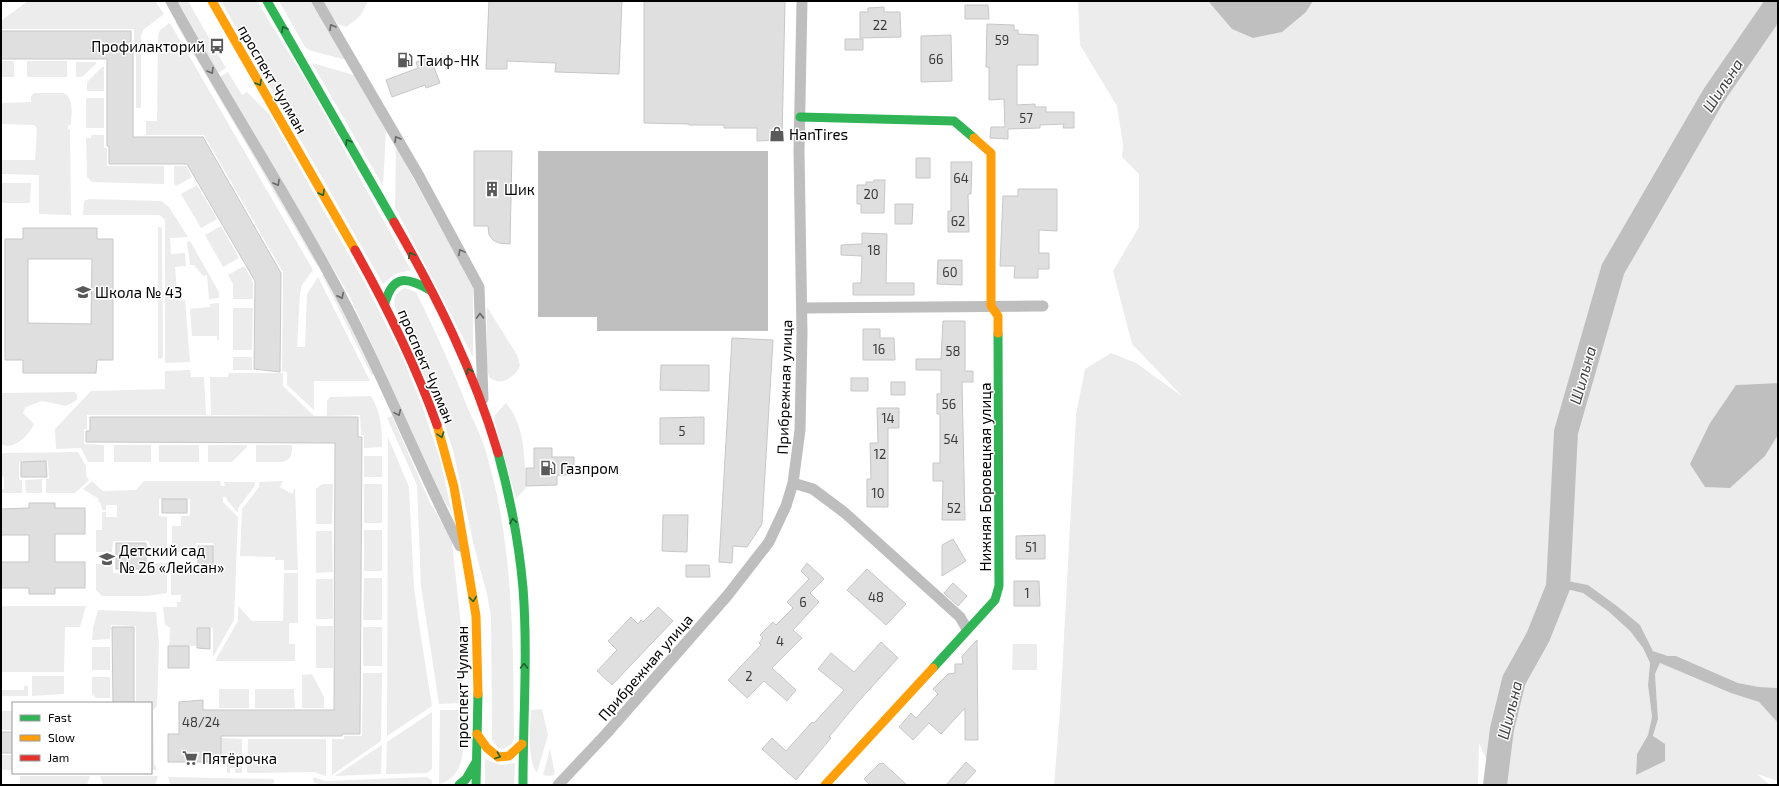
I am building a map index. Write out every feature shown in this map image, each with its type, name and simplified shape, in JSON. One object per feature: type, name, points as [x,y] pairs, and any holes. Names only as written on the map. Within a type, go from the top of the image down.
[{"type":"main road","name":"проспект Чулман","points":[[212,1],[385,303],[408,351],[437,424],[453,479],[468,560],[476,616],[478,734],[476,785]]},
{"type":"main road","points":[[267,1],[388,212],[430,290],[460,349],[484,411],[499,461],[520,560],[525,638],[522,744],[523,785]]},
{"type":"main road","name":"Нижняя Боровецкая улица","points":[[800,117],[954,121],[991,152],[991,306],[998,316],[999,586],[995,600],[825,785]]},
{"type":"main road","points":[[385,303],[387,293],[393,285],[401,281],[410,279],[430,290]]},
{"type":"main road","points":[[478,734],[490,752],[497,757],[505,758],[510,756],[517,752],[522,744]]},
{"type":"main road","points":[[459,785],[466,779],[476,762]]},
{"type":"street","points":[[171,1],[340,294],[385,386],[436,498],[468,560]]},
{"type":"street","points":[[316,1],[419,176],[479,287],[484,411]]},
{"type":"street","name":"Прибрежная улица","points":[[558,785],[606,734],[727,596],[764,548],[778,526],[786,506],[793,483],[800,430],[802,308],[800,117],[802,1]]},
{"type":"street","points":[[802,308],[1043,306]]},
{"type":"street","points":[[793,483],[813,489],[845,513],[960,617],[967,629]]},
{"type":"shaded area","points":[[28,1],[155,1],[164,14],[143,30],[141,36],[141,108],[136,108],[136,47],[134,47],[134,29],[1,29],[1,21]]},
{"type":"shaded area","points":[[177,1],[188,1],[226,68],[218,73]]},
{"type":"shaded area","points":[[221,1],[257,1],[309,86],[411,270],[395,274],[383,284]]},
{"type":"shaded area","points":[[279,1],[312,1],[346,60],[309,50],[305,47]]},
{"type":"shaded area","points":[[321,1],[368,1],[360,16],[346,27],[338,24]]},
{"type":"shaded area","points":[[1078,1],[1208,1],[1232,29],[1306,12],[1313,1],[1778,1],[1778,383],[1736,385],[1765,456],[1778,435],[1778,688],[1759,687],[1738,683],[1676,656],[1668,656],[1653,651],[1640,625],[1588,585],[1558,579],[1558,587],[1583,593],[1608,611],[1630,631],[1643,648],[1650,663],[1648,685],[1652,717],[1648,735],[1637,754],[1636,774],[1654,765],[1653,737],[1658,719],[1655,674],[1660,663],[1759,702],[1778,723],[1778,781],[1757,774],[1770,785],[1498,785],[1479,743],[1478,785],[1054,785],[1060,711],[1076,415],[1085,369],[1111,353],[1136,363],[1183,397],[1132,344],[1113,271],[1139,227],[1139,174],[1122,157],[1123,145],[1117,106],[1080,45]]},
{"type":"shaded area","points":[[1208,1],[1313,1],[1306,12],[1282,32],[1253,38],[1232,29]]},
{"type":"shaded area","points":[[175,22],[177,22],[318,263],[317,266]]},
{"type":"shaded area","points":[[170,23],[313,270],[302,285],[300,293],[297,347],[305,347],[307,294],[318,277],[370,381],[314,381],[314,410],[287,385],[287,372],[282,371],[283,272],[204,135],[146,135],[146,121],[157,121],[158,36],[160,30]]},
{"type":"shaded area","points":[[1,61],[14,61],[14,77],[1,77]]},
{"type":"shaded area","points":[[27,61],[67,61],[67,77],[27,77]]},
{"type":"shaded area","points":[[76,62],[96,62],[96,64],[82,77],[76,77]]},
{"type":"shaded area","points":[[312,63],[354,75],[384,124],[386,131],[383,186]]},
{"type":"shaded area","points":[[102,67],[104,67],[104,91],[87,91],[87,82]]},
{"type":"shaded area","points":[[228,72],[242,95],[247,92],[269,114],[366,285],[401,354],[422,405],[440,459],[452,513],[441,495],[349,295],[219,77]]},
{"type":"shaded area","points":[[34,93],[63,93],[67,95],[71,102],[71,125],[68,125],[68,129],[70,130],[71,215],[39,214],[39,175],[1,174],[1,160],[35,160],[37,128],[34,125],[1,124],[1,103],[31,102],[31,96]]},
{"type":"shaded area","points":[[86,98],[104,98],[104,128],[86,128]]},
{"type":"shaded area","points":[[91,135],[104,135],[104,148],[107,148],[107,166],[164,166],[164,184],[92,182],[87,177],[86,138],[91,138]]},
{"type":"shaded area","points":[[396,147],[473,286],[473,357],[395,207]]},
{"type":"shaded area","points":[[538,151],[768,151],[768,331],[597,331],[597,317],[538,317]]},
{"type":"shaded area","points":[[174,166],[186,166],[192,177],[176,186],[174,184]]},
{"type":"shaded area","points":[[1,183],[31,183],[30,203],[1,203]]},
{"type":"shaded area","points":[[197,185],[217,219],[201,228],[181,194]]},
{"type":"shaded area","points":[[89,199],[161,201],[169,207],[188,237],[170,238],[171,254],[185,253],[186,266],[175,267],[178,301],[185,300],[190,362],[165,363],[165,220],[159,215],[83,215],[84,201]]},
{"type":"shaded area","points":[[221,226],[239,258],[223,267],[205,235]]},
{"type":"shaded area","points":[[158,227],[161,227],[162,230],[163,357],[161,359],[158,358]]},
{"type":"shaded area","points":[[190,241],[219,292],[219,298],[209,299],[207,275],[203,276],[194,265],[190,265],[187,242]]},
{"type":"shaded area","points":[[244,266],[253,282],[253,299],[233,299],[233,284],[228,275]]},
{"type":"shaded area","points":[[322,275],[325,275],[374,372],[372,376]]},
{"type":"shaded area","points":[[405,288],[416,292],[444,351],[482,440],[497,493],[507,562],[513,668],[514,738],[512,744],[503,749],[498,748],[492,740],[491,617],[487,594],[474,546],[453,450],[441,414],[395,307],[394,300],[396,295],[399,291]]},
{"type":"shaded area","points":[[219,303],[219,340],[217,340],[217,336],[192,336],[190,309],[210,307],[210,304]]},
{"type":"shaded area","points":[[487,307],[517,355],[520,365],[515,374],[505,381],[493,380],[489,377],[486,364]]},
{"type":"shaded area","points":[[233,308],[253,308],[252,350],[233,350]]},
{"type":"shaded area","points":[[233,357],[252,357],[252,370],[233,370]]},
{"type":"shaded area","points":[[190,370],[191,377],[204,377],[206,415],[87,415],[87,429],[84,429],[84,444],[104,445],[104,462],[88,462],[81,448],[56,449],[55,429],[91,391],[165,389],[165,371]]},
{"type":"shaded area","points":[[229,373],[283,373],[283,386],[314,416],[211,415],[210,377],[228,377]]},
{"type":"shaded area","points":[[1778,383],[1778,435],[1765,456],[1730,488],[1705,487],[1690,464],[1710,423],[1736,385]]},
{"type":"shaded area","points":[[74,392],[77,394],[77,400],[66,406],[42,401],[26,407],[23,413],[34,424],[29,433],[16,444],[6,446],[1,444],[1,393]]},
{"type":"shaded area","points":[[371,396],[377,408],[380,421],[382,447],[364,448],[364,435],[361,435],[360,415],[327,416],[327,401],[330,397]]},
{"type":"shaded area","points":[[506,403],[517,422],[523,443],[526,488],[516,499],[494,419],[495,415]]},
{"type":"shaded area","points":[[392,416],[430,503],[450,536],[452,542],[463,644],[463,703],[439,704],[421,586],[417,485],[387,418]]},
{"type":"shaded area","points":[[388,437],[409,487],[414,587],[432,706],[387,736]]},
{"type":"shaded area","points":[[114,445],[151,445],[151,462],[114,462]]},
{"type":"shaded area","points":[[159,445],[199,445],[199,462],[159,462]]},
{"type":"shaded area","points":[[208,445],[247,445],[247,447],[232,462],[208,462]]},
{"type":"shaded area","points":[[256,445],[292,445],[290,458],[282,462],[256,462]]},
{"type":"shaded area","points":[[78,452],[86,466],[86,476],[89,480],[75,493],[46,493],[46,479],[49,479],[48,461],[19,462],[19,480],[22,480],[22,493],[1,493],[1,490],[4,489],[4,477],[1,477],[1,453]]},
{"type":"shaded area","points":[[364,456],[382,456],[382,477],[364,477]]},
{"type":"shaded area","points":[[42,479],[42,493],[26,493],[25,480]]},
{"type":"shaded area","points":[[92,481],[103,491],[136,490],[144,481],[220,481],[221,486],[225,486],[224,482],[255,482],[254,487],[238,508],[238,513],[226,497],[223,497],[223,502],[238,517],[234,620],[213,657],[213,628],[197,628],[196,646],[169,646],[170,628],[165,624],[163,607],[177,607],[177,602],[181,602],[181,595],[171,595],[171,565],[195,565],[195,574],[213,574],[213,543],[196,543],[196,552],[172,552],[172,526],[181,526],[181,516],[190,516],[190,499],[159,499],[159,516],[167,517],[167,549],[150,549],[149,541],[113,541],[112,552],[96,552],[96,530],[102,530],[102,512],[106,512],[106,517],[117,517],[117,505],[106,505],[106,510],[102,510],[101,504],[98,501],[99,499],[83,489]]},
{"type":"shaded area","points":[[283,481],[280,487],[292,494],[295,488],[298,570],[284,570],[284,560],[275,560],[275,557],[240,556],[242,509],[259,487],[259,482]]},
{"type":"shaded area","points":[[322,484],[333,484],[332,524],[316,524],[316,489]]},
{"type":"shaded area","points":[[364,484],[382,484],[382,523],[364,523]]},
{"type":"shaded area","points":[[364,530],[382,530],[382,571],[364,571]]},
{"type":"shaded area","points":[[316,531],[332,531],[333,572],[316,573]]},
{"type":"shaded area","points":[[150,563],[167,563],[167,593],[148,596],[102,596],[96,590],[96,564],[113,564],[113,573],[149,573]]},
{"type":"shaded area","points":[[284,573],[298,573],[298,623],[289,623],[289,644],[295,644],[295,661],[215,661],[238,621],[238,606],[252,621],[283,621]]},
{"type":"shaded area","points":[[364,578],[382,578],[382,620],[363,620]]},
{"type":"shaded area","points":[[316,579],[333,579],[333,619],[316,619]]},
{"type":"shaded area","points":[[1558,579],[1588,585],[1617,606],[1640,625],[1653,651],[1668,656],[1676,656],[1738,683],[1759,687],[1778,688],[1778,723],[1759,702],[1731,693],[1660,663],[1655,674],[1658,719],[1653,736],[1665,744],[1665,761],[1636,775],[1637,754],[1648,735],[1652,717],[1648,685],[1650,663],[1643,648],[1630,631],[1608,611],[1583,593],[1558,587]]},
{"type":"shaded area","points":[[1,606],[86,606],[80,627],[65,627],[64,672],[1,672]]},
{"type":"shaded area","points":[[98,610],[156,612],[159,644],[157,706],[153,710],[154,763],[157,770],[152,770],[152,702],[136,702],[136,626],[111,625],[110,639],[92,640],[93,628]]},
{"type":"shaded area","points":[[316,626],[333,626],[333,668],[316,668]]},
{"type":"shaded area","points":[[363,627],[382,627],[382,666],[363,666]]},
{"type":"shaded area","points":[[1013,644],[1037,644],[1037,670],[1012,670]]},
{"type":"shaded area","points":[[92,647],[110,647],[110,670],[92,670]]},
{"type":"shaded area","points":[[363,673],[382,673],[381,741],[332,775],[332,739],[344,739],[344,736],[362,736]]},
{"type":"shaded area","points":[[312,674],[324,697],[324,708],[302,708],[302,675]]},
{"type":"shaded area","points":[[32,676],[64,676],[64,694],[32,696]]},
{"type":"shaded area","points":[[92,677],[110,677],[110,698],[96,698],[92,694]]},
{"type":"shaded area","points":[[24,686],[28,686],[28,696],[1,696],[1,690],[24,690]]},
{"type":"shaded area","points":[[219,689],[249,689],[249,708],[219,708]]},
{"type":"shaded area","points":[[255,689],[294,689],[295,708],[255,708]]},
{"type":"shaded area","points":[[542,709],[548,735],[537,773],[530,752],[531,710]]},
{"type":"shaded area","points":[[440,710],[463,710],[463,753],[456,772],[449,779],[439,784]]},
{"type":"shaded area","points":[[1,711],[12,711],[12,730],[1,730]]},
{"type":"shaded area","points":[[432,712],[432,769],[427,773],[386,774],[387,742]]},
{"type":"shaded area","points":[[221,738],[242,739],[242,773],[235,773],[235,768],[230,768],[230,773],[227,773],[227,756],[221,756]]},
{"type":"shaded area","points":[[248,739],[326,739],[326,776],[314,772],[247,773]]},
{"type":"shaded area","points":[[382,745],[381,774],[335,776]]},
{"type":"shaded area","points":[[550,749],[555,774],[550,776],[543,775]]},
{"type":"shaded area","points":[[1,755],[12,755],[12,770],[1,770]]},
{"type":"shaded area","points":[[485,759],[500,765],[515,763],[514,785],[485,785]]},
{"type":"shaded area","points":[[20,776],[90,776],[87,785],[20,785]]},
{"type":"shaded area","points":[[100,776],[158,776],[155,785],[103,785]]},
{"type":"shaded area","points":[[168,777],[274,779],[274,783],[268,785],[171,785]]},
{"type":"shaded area","points":[[313,777],[326,781],[427,777],[432,781],[432,784],[325,785],[314,783]]},
{"type":"building","points":[[489,1],[622,1],[619,74],[555,72],[556,63],[507,61],[507,69],[486,69]]},
{"type":"building","points":[[644,1],[785,1],[782,140],[757,141],[757,128],[724,128],[724,125],[644,123]]},
{"type":"building","points":[[965,5],[988,5],[989,19],[965,19]]},
{"type":"building","points":[[884,7],[884,12],[900,12],[901,37],[860,38],[860,12],[868,12],[868,8]]},
{"type":"building","points":[[987,24],[1014,25],[1014,30],[1018,30],[1018,34],[1038,35],[1038,65],[1017,65],[1017,105],[1035,104],[1035,107],[1046,107],[1046,112],[1074,112],[1074,128],[1063,128],[1064,124],[1040,125],[1040,128],[1008,129],[1008,139],[990,138],[991,127],[1005,127],[1004,99],[989,100],[989,67],[986,67]]},
{"type":"building","points":[[1,31],[131,31],[131,50],[133,49],[133,137],[203,137],[281,273],[280,372],[254,369],[255,281],[187,164],[109,164],[109,146],[107,146],[107,59],[1,59]]},
{"type":"building","points":[[951,35],[952,81],[921,82],[921,36]]},
{"type":"building","points":[[845,39],[863,39],[863,50],[845,50]]},
{"type":"building","points":[[430,57],[440,83],[426,88],[425,85],[392,97],[386,80],[418,68],[416,62]]},
{"type":"building","name":"Шик","points":[[474,151],[512,151],[510,244],[499,243],[493,240],[489,235],[488,226],[474,226]]},
{"type":"building","points":[[916,158],[930,158],[930,178],[916,178]]},
{"type":"building","points":[[951,162],[972,162],[971,194],[968,194],[969,232],[948,232],[948,211],[951,211]]},
{"type":"building","points":[[874,180],[885,180],[884,213],[861,213],[861,204],[857,204],[857,185],[866,185],[866,182],[874,182]]},
{"type":"building","points":[[1018,189],[1057,189],[1057,231],[1039,230],[1039,253],[1049,253],[1049,269],[1038,269],[1038,278],[1014,278],[1015,266],[1000,266],[1003,196],[1018,196]]},
{"type":"building","points":[[895,204],[913,204],[912,224],[895,224]]},
{"type":"building","points":[[23,228],[97,228],[97,239],[113,239],[113,360],[97,360],[96,373],[23,373],[23,360],[5,360],[5,239],[23,239]],"holes":[[[28,259],[92,259],[91,324],[28,323]]]},
{"type":"building","points":[[862,233],[887,234],[886,283],[914,283],[914,295],[853,295],[853,283],[861,283],[862,256],[841,255],[841,245],[862,244]]},
{"type":"building","points":[[938,260],[962,260],[962,285],[937,284]]},
{"type":"building","points":[[943,321],[965,321],[965,371],[973,371],[973,382],[962,382],[965,520],[942,520],[943,481],[933,481],[933,463],[940,463],[940,414],[937,414],[937,394],[941,394],[941,370],[916,370],[916,359],[941,359]]},
{"type":"building","points":[[863,329],[880,329],[880,338],[894,338],[895,360],[863,360]]},
{"type":"building","points":[[732,338],[773,340],[762,524],[747,547],[733,546],[732,563],[719,562]]},
{"type":"building","points":[[661,365],[709,365],[709,391],[660,390]]},
{"type":"building","points":[[851,378],[868,378],[868,391],[851,391]]},
{"type":"building","points":[[891,382],[905,382],[905,395],[891,395]]},
{"type":"building","points":[[877,408],[899,408],[899,428],[888,428],[888,507],[867,507],[867,479],[871,479],[870,443],[878,443]]},
{"type":"building","points":[[90,417],[358,417],[358,437],[362,437],[360,734],[342,734],[342,736],[221,736],[221,762],[168,762],[168,734],[179,734],[179,702],[203,700],[203,710],[334,710],[335,443],[86,442],[86,431],[90,431]]},
{"type":"building","points":[[704,417],[704,444],[660,444],[660,418]]},
{"type":"building","points":[[534,448],[552,448],[552,457],[574,457],[574,475],[557,475],[557,485],[526,486],[526,468],[534,468]]},
{"type":"building","points":[[46,461],[47,477],[21,477],[21,462]]},
{"type":"building","points":[[162,499],[187,499],[187,513],[162,513]]},
{"type":"building","points":[[29,503],[55,503],[55,508],[85,508],[85,534],[55,534],[55,562],[85,562],[85,588],[55,588],[55,594],[29,594],[29,588],[1,588],[1,562],[29,562],[29,535],[1,535],[1,509],[29,508]]},
{"type":"building","points":[[663,515],[688,515],[687,552],[662,551]]},
{"type":"building","points":[[1045,535],[1045,559],[1016,559],[1016,536]]},
{"type":"building","points":[[953,539],[966,561],[942,576],[942,545]]},
{"type":"building","points":[[116,543],[146,543],[146,569],[116,569]]},
{"type":"building","points":[[198,546],[213,546],[213,572],[198,572]]},
{"type":"building","points":[[807,563],[824,579],[810,593],[819,602],[793,630],[802,638],[772,668],[796,690],[787,701],[764,681],[747,698],[728,680],[761,645],[759,643],[763,638],[760,635],[773,622],[776,625],[793,608],[787,602],[809,579],[801,571]]},
{"type":"building","points":[[686,565],[709,565],[710,577],[686,577]]},
{"type":"building","points":[[867,569],[906,604],[886,625],[847,590]]},
{"type":"building","points":[[1014,581],[1039,581],[1040,606],[1014,606]]},
{"type":"building","points":[[953,583],[967,596],[958,606],[944,593]]},
{"type":"building","points":[[658,607],[673,621],[612,685],[597,671],[617,650],[608,641],[631,617],[638,624],[641,620],[643,622]]},
{"type":"building","points":[[112,627],[134,627],[134,702],[113,702]]},
{"type":"building","points":[[197,628],[210,628],[210,649],[197,648]]},
{"type":"building","points":[[977,640],[978,740],[965,740],[965,708],[941,734],[929,723],[913,740],[899,727],[911,713],[916,718],[938,694],[933,689],[948,674],[955,673],[955,664],[963,664],[962,656]]},
{"type":"building","points":[[881,642],[898,658],[858,702],[829,737],[831,738],[796,780],[762,749],[772,738],[786,751],[844,690],[818,669],[831,653],[854,672]]},
{"type":"building","points":[[168,646],[189,646],[189,668],[168,668]]},
{"type":"building","points":[[1,732],[12,732],[12,753],[1,753]]},
{"type":"building","points":[[966,762],[976,771],[963,785],[946,785]]},
{"type":"building","points":[[880,763],[883,763],[907,785],[870,785],[864,779]]},
{"type":"waterway","name":"Шильна","points":[[1495,785],[1502,729],[1514,680],[1538,637],[1558,587],[1566,432],[1613,269],[1714,95],[1778,2]]},
{"type":"traffic: fast","points":[[267,1],[394,222]]},
{"type":"traffic: fast","points":[[800,117],[954,121],[974,138]]},
{"type":"traffic: fast","points":[[385,303],[392,287],[402,281],[414,282],[430,290]]},
{"type":"traffic: fast","points":[[933,668],[995,600],[999,586],[998,333]]},
{"type":"traffic: fast","points":[[498,453],[514,520],[523,588],[525,661],[523,785]]},
{"type":"traffic: fast","points":[[476,785],[478,694]]},
{"type":"traffic: fast","points":[[459,785],[466,779],[476,762]]},
{"type":"traffic: slow","points":[[212,1],[355,250]]},
{"type":"traffic: slow","points":[[974,138],[991,153],[991,306],[998,316],[998,333]]},
{"type":"traffic: slow","points":[[437,425],[454,487],[476,616],[478,694]]},
{"type":"traffic: slow","points":[[825,785],[933,668]]},
{"type":"traffic: slow","points":[[477,734],[487,748],[498,757],[509,756],[522,744]]},
{"type":"traffic: jam","points":[[394,222],[425,277],[453,334],[478,393],[498,453]]},
{"type":"traffic: jam","points":[[355,250],[400,336],[437,425]]},
{"type":"place","name":"Профилакторий","points":[[217,46]]},
{"type":"place","name":"Таиф-НК","points":[[405,60]]},
{"type":"place","name":"HanTires","points":[[777,134]]},
{"type":"place","name":"Шик","points":[[492,189]]},
{"type":"place","name":"Школа № 43","points":[[83,292]]},
{"type":"place","name":"Газпром","points":[[548,468]]},
{"type":"place","name":"Детский сад № 26 «Лейсан»","points":[[107,559]]},
{"type":"place","name":"Пятёрочка","points":[[190,758]]}]
